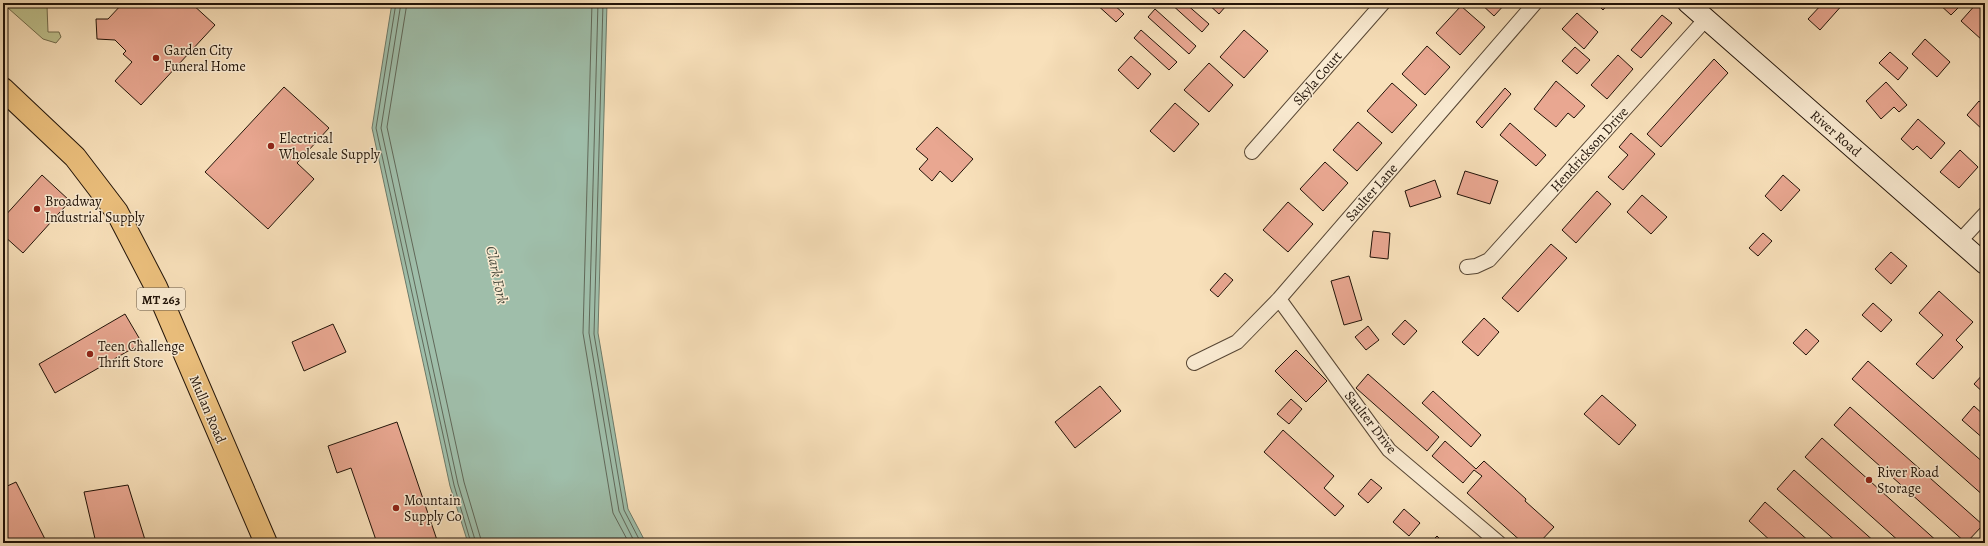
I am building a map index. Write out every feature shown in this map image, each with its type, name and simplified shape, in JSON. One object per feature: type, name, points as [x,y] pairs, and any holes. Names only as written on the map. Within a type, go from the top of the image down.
[{"type":"main road","name":"Mullan Road","points":[[3,89],[75,157],[117,212],[156,287],[266,543]]},
{"type":"street","name":"Skyla Court","points":[[1252,152],[1383,3]]},
{"type":"street","name":"Saulter Lane","points":[[1194,363],[1237,342],[1279,299],[1535,3]]},
{"type":"street","name":"River Road","points":[[1688,3],[1985,264]]},
{"type":"street","name":"Hendrickson Drive","points":[[1466,267],[1476,266],[1489,260],[1706,20]]},
{"type":"street","points":[[1960,241],[1985,214]]},
{"type":"street","name":"Saulter Drive","points":[[1279,299],[1390,450],[1499,543]]},
{"type":"green space","points":[[6,3],[19,3],[21,7],[30,3],[60,3],[47,6],[48,32],[59,32],[61,37],[56,43],[43,39],[8,8]]},
{"type":"water","name":"Clark Fork","points":[[392,3],[607,3],[598,333],[628,509],[646,543],[468,543],[450,486],[372,128]]},
{"type":"building","name":"Garden City Funeral Home","points":[[123,3],[191,3],[215,25],[141,105],[115,81],[132,62],[123,54],[126,51],[115,40],[97,39],[96,19],[108,19]]},
{"type":"building","points":[[1095,3],[1112,3],[1124,14],[1116,22]]},
{"type":"building","points":[[1170,3],[1185,3],[1209,24],[1202,32]]},
{"type":"building","points":[[1207,3],[1222,3],[1226,6],[1219,14]]},
{"type":"building","points":[[1480,3],[1506,3],[1494,16]]},
{"type":"building","points":[[1596,3],[1609,3],[1603,10]]},
{"type":"building","points":[[1823,3],[1844,3],[1820,30],[1808,19]]},
{"type":"building","points":[[1938,3],[1963,3],[1951,15]]},
{"type":"building","points":[[1977,3],[1985,3],[1985,37],[1982,40],[1961,21]]},
{"type":"building","points":[[1461,6],[1485,27],[1460,55],[1436,33]]},
{"type":"building","points":[[1155,9],[1196,46],[1189,54],[1148,17]]},
{"type":"building","points":[[1577,13],[1598,32],[1584,49],[1562,29]]},
{"type":"building","points":[[1662,15],[1672,23],[1641,58],[1631,50]]},
{"type":"building","points":[[1141,30],[1177,62],[1169,70],[1134,38]]},
{"type":"building","points":[[1244,30],[1268,51],[1244,78],[1220,57]]},
{"type":"building","points":[[1925,39],[1950,62],[1937,77],[1912,54]]},
{"type":"building","points":[[1427,46],[1450,67],[1425,95],[1402,74]]},
{"type":"building","points":[[1575,47],[1590,60],[1577,74],[1562,61]]},
{"type":"building","points":[[1890,52],[1908,68],[1898,80],[1879,63]]},
{"type":"building","points":[[1618,55],[1633,69],[1607,99],[1591,85]]},
{"type":"building","points":[[1131,56],[1151,74],[1138,89],[1118,70]]},
{"type":"building","points":[[1714,59],[1728,73],[1661,147],[1647,134]]},
{"type":"building","points":[[1209,63],[1233,85],[1209,112],[1184,90]]},
{"type":"building","points":[[1556,81],[1585,106],[1574,118],[1568,113],[1556,127],[1534,109]]},
{"type":"building","points":[[1886,82],[1907,105],[1899,112],[1894,107],[1881,119],[1866,101]]},
{"type":"building","points":[[1392,83],[1417,105],[1392,133],[1367,111]]},
{"type":"building","name":"Electrical Wholesale Supply","points":[[284,87],[329,128],[297,163],[314,179],[268,229],[205,172]]},
{"type":"building","points":[[1505,88],[1511,94],[1482,128],[1476,122]]},
{"type":"building","points":[[1979,101],[1985,106],[1985,132],[1967,115]]},
{"type":"building","points":[[1175,103],[1199,124],[1174,152],[1150,131]]},
{"type":"building","points":[[1918,119],[1945,143],[1931,159],[1917,146],[1913,150],[1901,139]]},
{"type":"building","points":[[1358,122],[1382,143],[1357,171],[1333,150]]},
{"type":"building","points":[[1510,123],[1546,155],[1536,166],[1500,135]]},
{"type":"building","points":[[937,127],[973,159],[952,182],[940,171],[932,181],[919,169],[928,159],[916,149]]},
{"type":"building","points":[[1631,133],[1655,154],[1623,190],[1608,177],[1628,155],[1619,147]]},
{"type":"building","points":[[1960,150],[1978,167],[1959,188],[1940,172]]},
{"type":"building","points":[[1325,162],[1348,183],[1323,211],[1300,189]]},
{"type":"building","points":[[1465,171],[1498,181],[1490,204],[1457,194]]},
{"type":"building","name":"Broadway Industrial Supply","points":[[42,175],[70,201],[23,253],[3,235],[3,218]]},
{"type":"building","points":[[1783,175],[1800,190],[1781,211],[1765,196]]},
{"type":"building","points":[[1435,180],[1441,197],[1410,207],[1405,191]]},
{"type":"building","points":[[1597,191],[1611,204],[1576,243],[1562,230]]},
{"type":"building","points":[[1642,195],[1667,217],[1651,234],[1627,212]]},
{"type":"building","points":[[1288,202],[1313,224],[1288,252],[1263,230]]},
{"type":"building","points":[[1373,231],[1390,233],[1388,259],[1370,257]]},
{"type":"building","points":[[1763,233],[1772,241],[1758,256],[1749,248]]},
{"type":"building","points":[[1551,244],[1567,258],[1518,312],[1502,298]]},
{"type":"building","points":[[1891,252],[1907,266],[1891,284],[1875,269]]},
{"type":"building","points":[[1225,273],[1233,280],[1218,297],[1210,290]]},
{"type":"building","points":[[1349,276],[1362,320],[1344,325],[1331,281]]},
{"type":"building","points":[[1939,291],[1973,322],[1956,340],[1963,347],[1933,379],[1916,364],[1943,335],[1919,313]]},
{"type":"building","points":[[1873,303],[1892,320],[1881,332],[1862,315]]},
{"type":"building","name":"Teen Challenge Thrift Store","points":[[125,314],[142,343],[55,393],[39,364]]},
{"type":"building","points":[[1484,318],[1499,332],[1478,356],[1462,342]]},
{"type":"building","points":[[1405,320],[1417,331],[1404,345],[1392,334]]},
{"type":"building","points":[[333,324],[346,352],[304,371],[292,342]]},
{"type":"building","points":[[1368,326],[1379,340],[1366,350],[1355,337]]},
{"type":"building","points":[[1806,329],[1819,341],[1806,355],[1793,343]]},
{"type":"building","points":[[1296,350],[1327,381],[1306,402],[1275,371]]},
{"type":"building","points":[[1868,361],[1985,464],[1985,497],[1852,379]]},
{"type":"building","points":[[1985,372],[1985,394],[1974,384]]},
{"type":"building","points":[[1368,374],[1439,437],[1427,451],[1356,388]]},
{"type":"building","points":[[1100,386],[1121,411],[1075,448],[1055,422]]},
{"type":"building","points":[[1433,391],[1481,435],[1471,447],[1422,403]]},
{"type":"building","points":[[1602,395],[1636,425],[1619,445],[1584,414]]},
{"type":"building","points":[[1291,399],[1302,409],[1289,424],[1277,414]]},
{"type":"building","points":[[1974,406],[1985,416],[1985,440],[1962,420]]},
{"type":"building","points":[[1850,407],[1983,525],[1966,543],[1834,425]]},
{"type":"building","name":"Mountain Supply Co","points":[[397,422],[438,543],[377,543],[351,468],[337,473],[328,446]]},
{"type":"building","points":[[1283,430],[1334,476],[1324,488],[1344,506],[1335,516],[1264,452]]},
{"type":"building","points":[[1822,438],[1939,543],[1901,543],[1805,457]]},
{"type":"building","points":[[1445,441],[1476,469],[1484,461],[1554,527],[1539,543],[1523,543],[1467,493],[1482,476],[1474,470],[1463,483],[1432,456]]},
{"type":"building","points":[[1794,470],[1876,543],[1838,543],[1777,489]]},
{"type":"building","points":[[1371,479],[1382,488],[1368,503],[1358,494]]},
{"type":"building","points":[[16,482],[47,543],[3,543],[3,488]]},
{"type":"building","points":[[128,485],[146,543],[96,543],[84,492]]},
{"type":"building","points":[[1765,502],[1811,543],[1773,543],[1749,521]]},
{"type":"building","points":[[1404,509],[1420,523],[1409,536],[1393,522]]},
{"type":"building","points":[[1437,536],[1444,543],[1430,543]]},
{"type":"place","name":"Garden City Funeral Home","points":[[156,58]]},
{"type":"place","name":"Electrical Wholesale Supply","points":[[271,146]]},
{"type":"place","name":"Broadway Industrial Supply","points":[[37,209]]},
{"type":"place","name":"Teen Challenge Thrift Store","points":[[90,354]]},
{"type":"place","name":"River Road Storage","points":[[1869,480]]},
{"type":"place","name":"Mountain Supply Co","points":[[396,508]]}]
